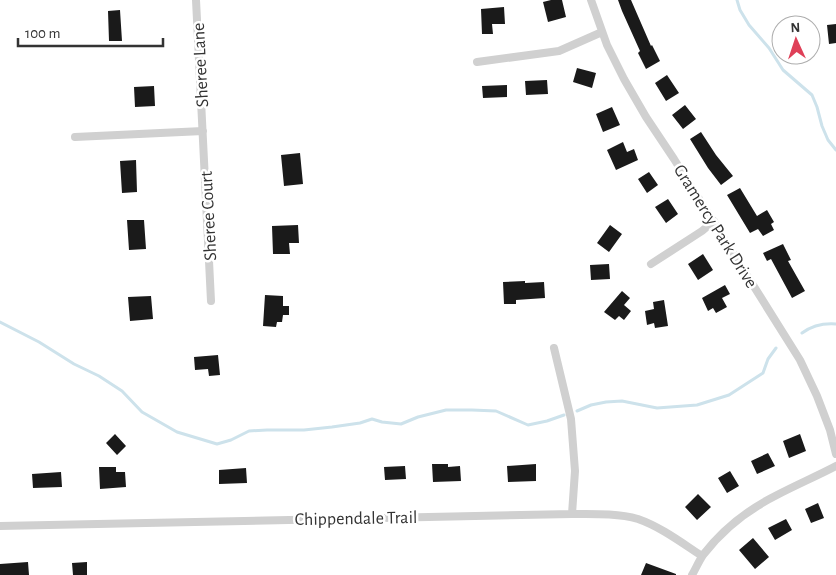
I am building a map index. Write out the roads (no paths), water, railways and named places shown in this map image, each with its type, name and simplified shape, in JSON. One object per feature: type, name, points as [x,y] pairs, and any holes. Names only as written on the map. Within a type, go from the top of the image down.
[{"type":"street","name":"Sheree Lane","points":[[196,0],[203,131]]},
{"type":"street","name":"Gramercy Park Drive","points":[[591,0],[607,45],[646,117],[714,220],[800,360],[817,396],[830,430],[836,454]]},
{"type":"street","points":[[477,62],[559,51],[602,32]]},
{"type":"street","points":[[75,138],[203,131]]},
{"type":"street","name":"Sheree Court","points":[[203,131],[212,301]]},
{"type":"street","points":[[651,264],[702,231],[714,220]]},
{"type":"street","points":[[554,348],[571,419],[575,471],[572,514]]},
{"type":"street","points":[[692,575],[702,556],[722,533],[744,514],[777,495],[836,466]]},
{"type":"street","name":"Chippendale Trail","points":[[0,526],[604,514],[636,519],[654,526],[702,556]]},
{"type":"waterway","points":[[737,0],[740,10],[749,25],[769,48],[783,70],[812,95],[828,140],[836,150]]},
{"type":"waterway","points":[[0,322],[99,376],[122,391],[142,412],[177,432],[217,444],[231,440],[249,431],[304,430],[360,423],[372,419],[401,424],[418,417],[446,410],[496,411],[528,425],[564,415]]},
{"type":"waterway","points":[[802,333],[818,325],[836,324]]},
{"type":"waterway","points":[[577,411],[591,405],[622,401],[657,408],[697,405],[729,395],[763,373],[768,359],[776,348]]}]
